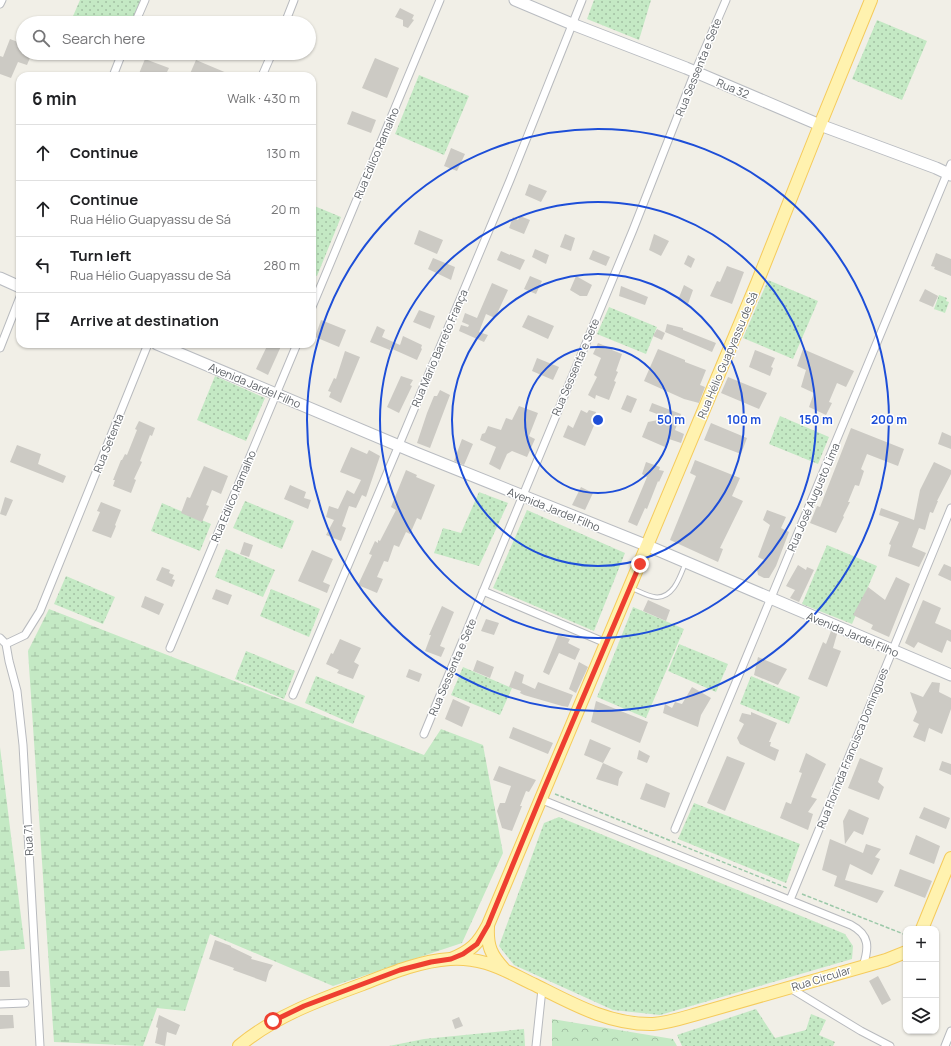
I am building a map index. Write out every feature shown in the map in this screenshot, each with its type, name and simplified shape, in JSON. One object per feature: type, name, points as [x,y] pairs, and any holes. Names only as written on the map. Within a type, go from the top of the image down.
[{"type":"main road","name":"Rua 32","points":[[515,0],[572,24],[686,68],[820,125],[936,168],[950,171]]},
{"type":"main road","name":"Rua Hélio Guapyassu de Sá","points":[[451,959],[474,947],[488,925],[757,283],[871,0]]},
{"type":"main road","points":[[0,278],[16,285]]},
{"type":"main road","name":"Avenida Jardel Filho","points":[[167,348],[399,446],[648,546],[951,675]]},
{"type":"main road","points":[[923,926],[951,858]]},
{"type":"main road","name":"Rua Circular","points":[[488,925],[487,937],[491,952],[506,971]]},
{"type":"main road","points":[[863,966],[891,959],[903,953]]},
{"type":"main road","points":[[239,1046],[273,1021],[304,1006],[400,970],[431,962],[451,959]]},
{"type":"main road","name":"Rua Circular","points":[[451,959],[485,963],[506,971],[578,1007],[606,1017],[634,1023],[652,1024],[682,1019],[863,966]]},
{"type":"street","points":[[0,4],[2,0]]},
{"type":"street","points":[[138,16],[144,0]]},
{"type":"street","points":[[288,16],[294,0]]},
{"type":"street","name":"Rua Edilco Ramalho","points":[[316,297],[440,0]]},
{"type":"street","name":"Rua Mario Barreto França","points":[[293,695],[510,180],[582,0]]},
{"type":"street","name":"Rua Sessenta e Sete","points":[[424,734],[633,230],[695,72],[726,0]]},
{"type":"street","points":[[115,72],[119,60]]},
{"type":"street","points":[[264,72],[269,60]]},
{"type":"street","name":"Rua José Augusto Lima","points":[[676,829],[770,598],[950,171]]},
{"type":"street","points":[[0,348],[16,307]]},
{"type":"street","name":"Rua Setenta","points":[[6,644],[25,635],[40,611],[67,541],[146,348]]},
{"type":"street","name":"Rua Edilco Ramalho","points":[[170,648],[294,348]]},
{"type":"street","name":"Rua Florinda Francisca Domingues","points":[[790,900],[951,508]]},
{"type":"street","points":[[483,591],[606,643]]},
{"type":"street","points":[[0,638],[6,644]]},
{"type":"street","name":"Rua 71","points":[[6,644],[17,691],[23,745],[40,1046]]},
{"type":"street","name":"Rua Circular","points":[[542,794],[851,925],[859,930],[867,944],[863,966]]},
{"type":"street","points":[[790,988],[861,1031],[876,1043],[890,1046]]},
{"type":"street","points":[[536,1046],[542,989]]},
{"type":"street","points":[[0,1004],[25,1003]]},
{"type":"street","points":[[945,1046],[951,1031]]},
{"type":"lane","points":[[630,588],[656,597],[663,596],[678,582],[686,562]]},
{"type":"path","points":[[542,794],[903,934]]},
{"type":"green space","points":[[80,0],[142,0],[136,16],[73,16]]},
{"type":"green space","points":[[594,0],[651,0],[639,40],[587,19]]},
{"type":"green space","points":[[877,20],[927,41],[902,100],[852,79]]},
{"type":"green space","points":[[419,75],[469,96],[444,155],[395,134]]},
{"type":"green space","points":[[316,207],[341,217],[316,276]]},
{"type":"green space","points":[[768,280],[818,301],[793,359],[743,338]]},
{"type":"green space","points":[[939,295],[947,298],[946,301],[949,302],[945,313],[934,309]]},
{"type":"green space","points":[[609,307],[657,327],[646,354],[597,334]]},
{"type":"green space","points":[[215,376],[265,398],[246,441],[197,420]]},
{"type":"green space","points":[[780,416],[829,437],[818,464],[769,444]]},
{"type":"green space","points":[[479,492],[508,503],[479,566],[434,553],[443,528],[461,533]]},
{"type":"green space","points":[[245,501],[294,521],[282,549],[233,528]]},
{"type":"green space","points":[[162,503],[211,524],[200,551],[151,531]]},
{"type":"green space","points":[[527,510],[625,553],[594,631],[493,588]]},
{"type":"green space","points":[[827,545],[877,566],[852,624],[802,604]]},
{"type":"green space","points":[[226,549],[275,570],[263,597],[215,577]]},
{"type":"green space","points":[[66,576],[115,597],[103,624],[54,604]]},
{"type":"green space","points":[[271,589],[320,609],[309,637],[260,616]]},
{"type":"green space","points":[[633,607],[684,629],[646,718],[597,697]]},
{"type":"green space","points":[[49,609],[424,755],[441,729],[483,745],[503,853],[462,943],[333,986],[210,934],[185,1011],[157,1008],[143,1046],[54,1042],[28,651]]},
{"type":"green space","points":[[679,644],[728,664],[716,692],[668,671]]},
{"type":"green space","points":[[246,651],[295,671],[284,699],[235,679]]},
{"type":"green space","points":[[463,667],[512,688],[500,715],[451,695]]},
{"type":"green space","points":[[316,676],[365,696],[353,724],[305,703]]},
{"type":"green space","points":[[751,676],[800,697],[789,724],[740,704]]},
{"type":"green space","points":[[0,747],[25,949],[0,951]]},
{"type":"green space","points":[[694,803],[800,844],[786,883],[678,839]]},
{"type":"green space","points":[[559,817],[845,934],[853,946],[852,959],[660,1015],[613,1010],[514,965],[499,946],[544,823]]},
{"type":"green space","points":[[756,1009],[775,1038],[806,1030],[811,1014],[826,1020],[819,1035],[835,1042],[833,1046],[682,1046],[677,1035]]},
{"type":"green space","points":[[552,1019],[673,1039],[677,1046],[552,1046]]},
{"type":"green space","points":[[524,1029],[525,1046],[389,1046],[424,1039]]},
{"type":"building","points":[[400,8],[414,15],[412,19],[414,20],[408,28],[403,26],[403,20],[395,17]]},
{"type":"building","points":[[10,39],[16,41],[16,60],[29,60],[27,65],[18,62],[11,78],[0,74],[0,56],[3,57]]},
{"type":"building","points":[[375,58],[399,68],[387,98],[362,88]]},
{"type":"building","points":[[145,60],[169,68],[167,72],[140,72]]},
{"type":"building","points":[[196,60],[224,72],[191,72]]},
{"type":"building","points":[[352,111],[376,120],[371,133],[347,124]]},
{"type":"building","points":[[451,148],[465,154],[457,171],[444,166]]},
{"type":"building","points":[[529,184],[547,191],[541,202],[525,195]]},
{"type":"building","points":[[520,216],[530,220],[524,234],[509,228],[513,217],[518,220]]},
{"type":"building","points":[[419,230],[443,240],[437,254],[414,244]]},
{"type":"building","points":[[565,234],[575,238],[571,251],[560,247]]},
{"type":"building","points":[[654,234],[669,241],[661,256],[649,250]]},
{"type":"building","points":[[535,249],[549,255],[546,264],[532,257]]},
{"type":"building","points":[[593,250],[610,257],[606,266],[589,259]]},
{"type":"building","points":[[501,251],[525,260],[520,270],[497,260]]},
{"type":"building","points":[[936,253],[951,259],[951,276],[934,269],[935,267],[931,266]]},
{"type":"building","points":[[688,255],[695,259],[691,268],[684,264]]},
{"type":"building","points":[[433,258],[455,267],[451,280],[428,269]]},
{"type":"building","points":[[727,266],[744,272],[732,304],[710,296],[717,281],[720,282]]},
{"type":"building","points":[[530,276],[542,281],[536,294],[524,289]]},
{"type":"building","points":[[576,276],[592,285],[587,296],[580,296],[570,290]]},
{"type":"building","points":[[492,283],[508,290],[495,318],[486,314],[479,332],[488,335],[484,342],[459,331],[461,325],[468,327],[469,325],[462,322],[465,313],[477,318]]},
{"type":"building","points":[[684,285],[693,290],[688,304],[678,300]]},
{"type":"building","points":[[621,286],[648,297],[645,305],[619,296]]},
{"type":"building","points":[[925,289],[938,296],[933,307],[919,301]]},
{"type":"building","points":[[419,310],[435,316],[430,329],[413,322]]},
{"type":"building","points":[[528,315],[554,326],[548,339],[522,327]]},
{"type":"building","points":[[321,320],[346,330],[339,347],[316,337]]},
{"type":"building","points":[[667,324],[683,328],[683,330],[716,343],[712,352],[665,332]]},
{"type":"building","points":[[377,326],[385,330],[382,337],[400,345],[403,336],[422,345],[422,349],[417,360],[390,348],[390,350],[370,342]]},
{"type":"building","points":[[657,329],[665,333],[662,340],[653,336]]},
{"type":"building","points":[[598,343],[622,354],[616,371],[618,372],[614,381],[616,382],[609,400],[596,395],[595,399],[588,395],[597,377],[594,375],[601,358],[593,354]]},
{"type":"building","points":[[266,348],[280,348],[268,375],[256,369]]},
{"type":"building","points":[[658,349],[706,370],[700,385],[705,387],[699,403],[684,399],[644,381]]},
{"type":"building","points":[[803,349],[854,371],[846,387],[837,383],[829,402],[832,403],[826,415],[809,407],[814,393],[801,387],[806,370],[797,366]]},
{"type":"building","points":[[755,350],[775,358],[771,367],[773,368],[770,376],[749,367]]},
{"type":"building","points":[[345,351],[360,357],[341,403],[329,397],[331,392],[328,391],[334,378],[336,379]]},
{"type":"building","points":[[537,358],[559,367],[553,380],[532,371]]},
{"type":"building","points":[[401,376],[413,380],[410,385],[412,386],[399,413],[387,407]]},
{"type":"building","points":[[728,377],[767,393],[759,409],[721,393]]},
{"type":"building","points":[[440,390],[450,395],[430,448],[417,443],[434,396],[437,396]]},
{"type":"building","points":[[627,395],[637,399],[631,413],[621,409]]},
{"type":"building","points":[[652,403],[681,414],[675,430],[684,434],[681,443],[669,439],[665,447],[642,437],[648,422],[668,418],[649,411]]},
{"type":"building","points":[[519,406],[538,413],[529,436],[535,439],[527,457],[512,451],[507,454],[500,470],[489,464],[496,447],[480,440],[482,434],[485,433],[488,426],[501,430],[506,418],[512,420]]},
{"type":"building","points":[[581,410],[587,413],[589,410],[596,412],[594,420],[596,421],[585,446],[563,437],[568,425],[573,428]]},
{"type":"building","points":[[139,421],[155,428],[152,436],[150,435],[140,461],[142,462],[134,479],[136,480],[131,493],[113,486],[115,480],[113,480],[121,460],[125,454],[127,455]]},
{"type":"building","points":[[711,423],[747,438],[741,454],[704,440]]},
{"type":"building","points":[[851,428],[904,449],[898,466],[867,454],[861,469],[864,471],[859,486],[855,485],[848,502],[850,502],[836,533],[810,523],[817,506],[820,507]]},
{"type":"building","points":[[942,432],[951,436],[951,449],[938,444]]},
{"type":"building","points":[[462,439],[473,444],[464,465],[454,461]]},
{"type":"building","points":[[17,445],[41,454],[38,464],[66,476],[63,483],[10,462]]},
{"type":"building","points":[[351,447],[367,454],[369,450],[380,456],[366,497],[362,495],[356,508],[349,506],[342,526],[346,528],[341,541],[326,535],[334,520],[326,517],[329,506],[338,509],[347,490],[354,494],[361,480],[340,472]]},
{"type":"building","points":[[695,460],[740,478],[732,496],[743,501],[720,548],[723,549],[718,562],[670,540],[696,476],[690,473]]},
{"type":"building","points":[[646,462],[660,467],[659,470],[664,471],[659,482],[658,481],[647,509],[645,508],[637,526],[628,522],[647,477],[642,474]]},
{"type":"building","points":[[934,462],[951,470],[951,474],[937,501],[933,513],[930,512],[925,530],[919,528],[912,547],[926,553],[919,567],[888,556],[891,545],[889,544],[899,522],[879,515],[881,508],[914,520],[920,490]]},
{"type":"building","points":[[204,466],[228,476],[221,494],[212,490],[206,505],[209,506],[202,522],[181,513],[187,497],[190,498]]},
{"type":"building","points":[[406,470],[417,475],[416,477],[435,485],[421,520],[417,518],[410,534],[406,532],[399,547],[394,545],[388,562],[384,561],[377,577],[383,579],[377,593],[358,585],[372,555],[369,554],[375,541],[378,543],[378,540],[380,541],[396,510],[391,507]]},
{"type":"building","points":[[290,485],[306,492],[304,498],[311,500],[308,509],[284,499]]},
{"type":"building","points":[[581,487],[593,493],[585,510],[572,505]]},
{"type":"building","points":[[5,497],[13,500],[6,516],[0,514]]},
{"type":"building","points":[[101,502],[121,510],[111,538],[92,531],[100,512],[97,511]]},
{"type":"building","points":[[767,510],[786,517],[781,528],[789,532],[776,566],[769,578],[764,578],[758,575],[757,570],[764,560],[758,557],[770,525],[763,520]]},
{"type":"building","points":[[244,542],[253,545],[249,557],[240,554]]},
{"type":"building","points":[[312,550],[333,559],[323,582],[330,585],[327,593],[298,581]]},
{"type":"building","points":[[944,564],[951,567],[951,581],[938,575]]},
{"type":"building","points":[[798,565],[806,570],[807,567],[814,570],[799,602],[790,598],[795,590],[786,586]]},
{"type":"building","points":[[162,567],[170,570],[169,573],[174,575],[172,579],[175,580],[172,587],[156,580]]},
{"type":"building","points":[[896,577],[910,584],[889,637],[871,629],[873,625],[853,615],[868,587],[885,600]]},
{"type":"building","points":[[216,589],[232,595],[228,605],[212,599]]},
{"type":"building","points":[[145,596],[164,604],[159,615],[141,607]]},
{"type":"building","points":[[648,600],[670,610],[666,621],[643,611]]},
{"type":"building","points":[[923,600],[941,608],[935,623],[951,630],[951,642],[947,640],[942,653],[918,642],[914,648],[905,643]]},
{"type":"building","points":[[442,606],[454,612],[440,646],[445,648],[441,657],[425,651],[431,635],[429,635]]},
{"type":"building","points":[[486,619],[499,623],[494,635],[481,631]]},
{"type":"building","points":[[831,631],[837,634],[833,648],[841,651],[827,687],[808,679],[823,642],[826,644]]},
{"type":"building","points":[[558,635],[570,639],[568,643],[580,649],[575,660],[559,653],[549,675],[543,672]]},
{"type":"building","points":[[340,639],[361,648],[354,662],[359,665],[353,679],[337,673],[339,670],[326,664],[331,653],[333,654]]},
{"type":"building","points":[[758,657],[787,669],[778,685],[754,675]]},
{"type":"building","points":[[477,660],[494,667],[490,678],[473,671]]},
{"type":"building","points":[[579,662],[588,667],[576,693],[569,689]]},
{"type":"building","points":[[409,669],[422,674],[419,682],[406,677]]},
{"type":"building","points":[[515,671],[524,675],[522,683],[535,689],[538,682],[573,695],[568,707],[524,695],[520,693],[521,691],[509,687]]},
{"type":"building","points":[[932,682],[940,683],[939,692],[951,698],[951,709],[942,734],[929,728],[925,742],[913,737],[919,724],[913,721],[917,712],[910,692],[923,697]]},
{"type":"building","points":[[692,687],[711,698],[701,715],[698,727],[663,713],[665,704],[672,708],[675,702],[682,704]]},
{"type":"building","points":[[453,699],[470,707],[462,727],[445,719]]},
{"type":"building","points":[[596,701],[648,722],[640,743],[591,722]]},
{"type":"building","points":[[751,712],[777,723],[769,742],[771,742],[770,746],[779,750],[775,761],[740,744],[737,738],[744,724],[739,721],[742,713],[751,715]]},
{"type":"building","points":[[513,727],[553,743],[548,754],[509,738]]},
{"type":"building","points":[[590,739],[611,748],[603,763],[584,755]]},
{"type":"building","points":[[639,750],[650,756],[647,763],[637,759]]},
{"type":"building","points":[[806,753],[826,764],[811,797],[817,799],[808,812],[813,814],[808,830],[780,818],[786,802],[791,804],[802,773],[799,772]]},
{"type":"building","points":[[727,756],[745,763],[725,811],[707,803]]},
{"type":"building","points":[[860,758],[883,768],[878,782],[884,787],[879,800],[848,788]]},
{"type":"building","points":[[942,761],[951,764],[951,775],[939,770]]},
{"type":"building","points":[[603,763],[623,772],[619,779],[618,786],[596,779]]},
{"type":"building","points":[[499,766],[536,780],[529,792],[526,791],[512,831],[502,828],[497,811],[500,803],[505,803],[511,786],[493,780]]},
{"type":"building","points":[[646,783],[670,793],[665,808],[640,799]]},
{"type":"building","points":[[924,807],[950,818],[946,829],[919,818]]},
{"type":"building","points":[[849,809],[869,818],[863,835],[854,831],[845,844],[843,821]]},
{"type":"building","points":[[916,835],[940,846],[934,864],[909,854]]},
{"type":"building","points":[[830,839],[863,853],[866,844],[881,849],[875,857],[880,859],[872,875],[850,864],[845,880],[884,891],[877,903],[834,886],[837,876],[822,870]]},
{"type":"building","points":[[900,869],[932,881],[925,898],[894,886]]},
{"type":"building","points":[[215,940],[231,946],[252,957],[251,959],[273,965],[269,971],[266,982],[233,970],[234,968],[209,959]]},
{"type":"building","points":[[0,971],[9,971],[10,987],[0,987]]},
{"type":"building","points":[[878,976],[891,1000],[882,1005],[869,981]]},
{"type":"building","points":[[0,1015],[13,1015],[14,1028],[0,1029]]},
{"type":"building","points":[[159,1015],[180,1025],[176,1035],[167,1032],[165,1046],[155,1043],[158,1028],[156,1027]]},
{"type":"building","points":[[459,1017],[463,1026],[455,1029],[452,1020]]},
{"type":"route","points":[[273,1021],[304,1006],[400,970],[431,962],[451,959],[469,951],[477,944],[488,925],[640,564]]}]
